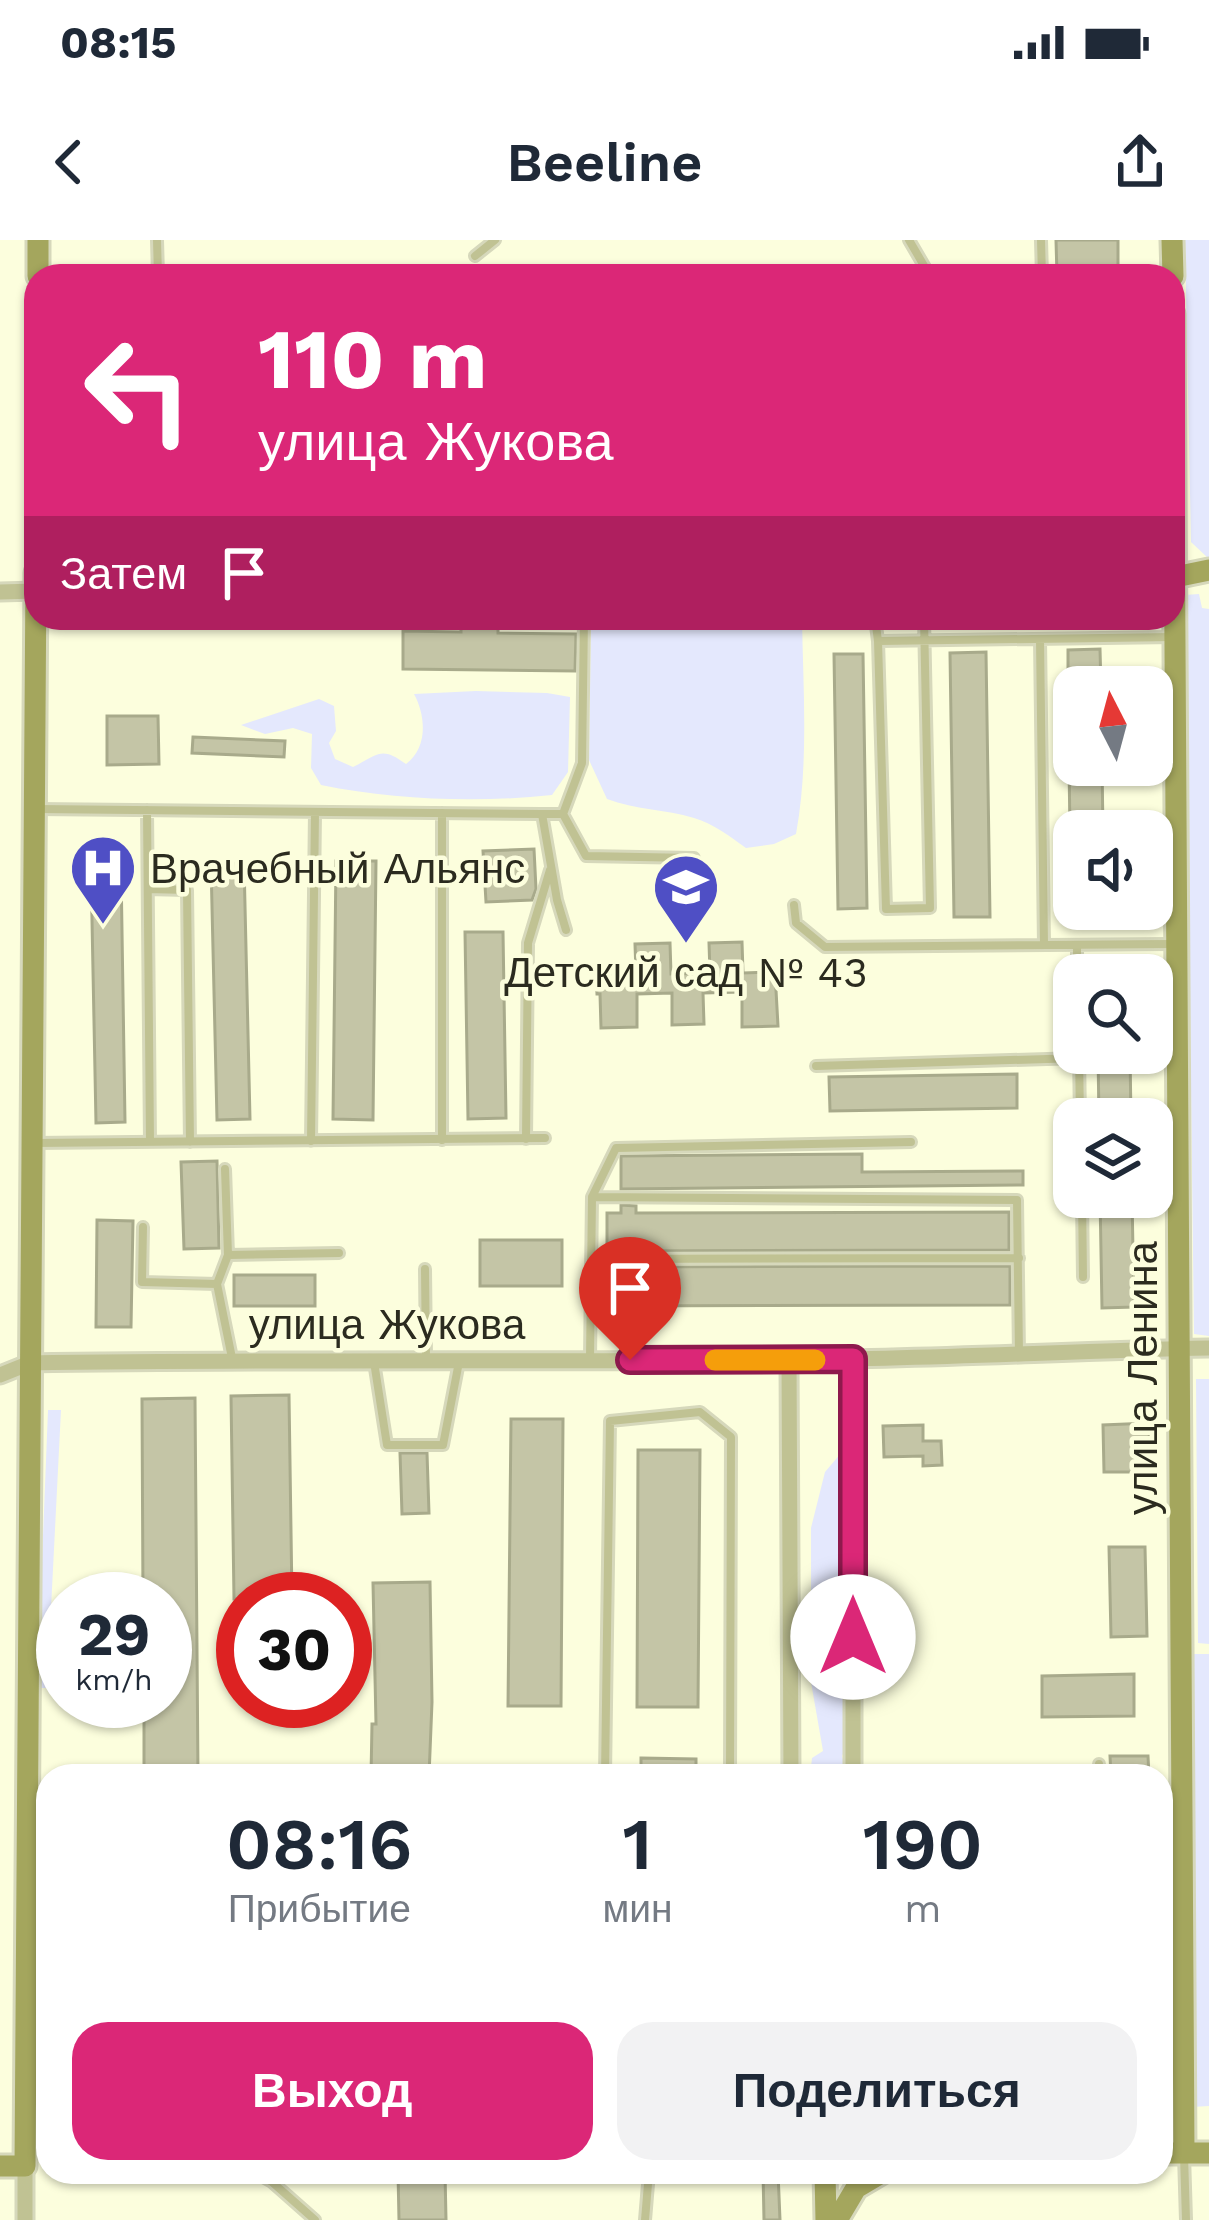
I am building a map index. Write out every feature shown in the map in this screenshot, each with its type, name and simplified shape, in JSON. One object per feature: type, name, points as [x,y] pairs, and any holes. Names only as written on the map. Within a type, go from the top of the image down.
[{"type":"street","points":[[25,2220],[25,2167],[36,2098],[30,1363],[36,630]]},
{"type":"street","name":"улица Ленина","points":[[1173,1796],[1180,1349],[1176,630]]},
{"type":"street","name":"улица Жукова","points":[[0,1376],[30,1363],[790,1360],[1209,1348]]},
{"type":"street","points":[[853,1359],[853,1764]]},
{"type":"street","points":[[790,1360],[791,1764]]},
{"type":"street","name":"улица Ленина","points":[[1173,1884],[1184,2153]]},
{"type":"street","points":[[1173,2153],[1209,2153]]},
{"type":"street","points":[[0,2166],[25,2167]]},
{"type":"street","points":[[825,2184],[826,2220]]},
{"type":"street","points":[[837,2220],[863,2184]]},
{"type":"lane","points":[[475,256],[495,240]]},
{"type":"lane","points":[[584,630],[582,763],[563,814],[586,856],[694,859]]},
{"type":"lane","points":[[877,630],[886,909],[931,908],[924,630]]},
{"type":"lane","points":[[878,641],[1176,637]]},
{"type":"lane","points":[[1040,639],[1045,945]]},
{"type":"lane","points":[[36,809],[563,814]]},
{"type":"lane","points":[[147,810],[150,1142]]},
{"type":"lane","points":[[311,1141],[315,812]]},
{"type":"lane","points":[[442,813],[442,1140]]},
{"type":"lane","points":[[542,814],[566,930]]},
{"type":"lane","points":[[526,1138],[528,944],[552,863]]},
{"type":"lane","points":[[148,889],[187,890],[190,1142]]},
{"type":"lane","points":[[794,905],[796,923],[825,947],[1178,944]]},
{"type":"lane","points":[[1077,945],[1077,954]]},
{"type":"lane","points":[[816,1066],[1053,1057]]},
{"type":"lane","points":[[34,1143],[545,1138]]},
{"type":"lane","points":[[590,1360],[592,1197],[616,1148],[911,1142]]},
{"type":"lane","points":[[225,1168],[228,1255],[217,1284],[232,1360]]},
{"type":"lane","points":[[592,1197],[1017,1200],[1019,1356]]},
{"type":"lane","points":[[1082,1218],[1083,1277]]},
{"type":"lane","points":[[143,1227],[142,1282],[217,1284]]},
{"type":"lane","points":[[228,1255],[339,1253]]},
{"type":"lane","points":[[593,1259],[1018,1258]]},
{"type":"lane","points":[[425,1269],[426,1361]]},
{"type":"lane","points":[[374,1361],[387,1445],[443,1445],[459,1361]]},
{"type":"lane","points":[[605,1764],[610,1421],[700,1412],[731,1437],[730,1764]]},
{"type":"lane","points":[[1184,2153],[1186,2220]]},
{"type":"lane","points":[[274,2184],[315,2220]]},
{"type":"lane","points":[[645,2220],[648,2184]]},
{"type":"shaded area","points":[[1185,240],[1209,240],[1209,559],[1191,542]]},
{"type":"shaded area","points":[[1199,594],[1202,608],[1209,609],[1209,1336],[1194,1334],[1185,595]]},
{"type":"shaded area","points":[[591,630],[802,630],[804,754],[796,834],[774,844],[746,848],[701,821],[607,799],[589,760]]},
{"type":"shaded area","points":[[476,691],[570,697],[568,772],[552,795],[436,799],[321,785],[311,768],[312,734],[293,728],[265,734],[241,725],[319,699],[334,706],[336,731],[329,743],[335,759],[353,767],[385,754],[406,764],[418,749],[423,731],[414,694]]},
{"type":"shaded area","points":[[1196,1379],[1209,1379],[1209,1644],[1198,1643]]},
{"type":"shaded area","points":[[48,1410],[61,1410],[53,1572],[42,1572]]},
{"type":"shaded area","points":[[847,1446],[848,1592],[838,1603],[848,1637],[844,1764],[811,1764],[823,1751],[811,1682],[811,1528],[825,1472]]},
{"type":"shaded area","points":[[1191,1654],[1209,1654],[1209,2106],[1192,2107]]},
{"type":"building","points":[[1056,240],[1118,240],[1118,264],[1057,264]]},
{"type":"building","points":[[403,631],[576,634],[575,671],[403,669]]},
{"type":"building","points":[[1100,649],[1100,666],[1068,666],[1068,650]]},
{"type":"building","points":[[986,652],[990,917],[954,917],[950,653]]},
{"type":"building","points":[[834,654],[863,654],[867,908],[838,909]]},
{"type":"building","points":[[107,716],[158,716],[159,764],[107,765]]},
{"type":"building","points":[[193,737],[285,741],[284,757],[192,753]]},
{"type":"building","points":[[1069,786],[1102,786],[1103,810],[1070,810]]},
{"type":"building","points":[[534,849],[532,900],[486,902],[483,851]]},
{"type":"building","points":[[336,861],[376,861],[373,1120],[333,1119]]},
{"type":"building","points":[[244,863],[250,1119],[217,1120],[211,864]]},
{"type":"building","points":[[121,868],[125,1122],[96,1123],[91,869]]},
{"type":"building","points":[[465,932],[503,932],[506,1118],[468,1119]]},
{"type":"building","points":[[742,942],[743,973],[775,972],[778,1026],[742,1027],[742,992],[703,993],[704,1024],[672,1025],[672,993],[637,994],[637,1027],[601,1028],[596,974],[636,973],[635,944],[670,943],[671,974],[710,973],[709,943]]},
{"type":"building","points":[[1017,1074],[1017,1108],[830,1111],[829,1077]]},
{"type":"building","points":[[1098,1074],[1130,1074],[1131,1098],[1099,1098]]},
{"type":"building","points":[[862,1154],[862,1172],[1023,1171],[1023,1185],[621,1189],[621,1156]]},
{"type":"building","points":[[217,1161],[219,1248],[184,1249],[181,1162]]},
{"type":"building","points":[[621,1205],[636,1206],[636,1213],[1009,1212],[1009,1250],[607,1251],[607,1213],[621,1213]]},
{"type":"building","points":[[1100,1218],[1132,1218],[1134,1307],[1102,1308]]},
{"type":"building","points":[[97,1220],[133,1221],[131,1327],[96,1327]]},
{"type":"building","points":[[480,1240],[562,1240],[562,1286],[480,1286]]},
{"type":"building","points":[[1010,1266],[1010,1305],[605,1306],[607,1267]]},
{"type":"building","points":[[234,1275],[315,1275],[315,1306],[234,1306]]},
{"type":"building","points":[[289,1395],[292,1572],[234,1572],[231,1396]]},
{"type":"building","points":[[195,1398],[198,1764],[144,1764],[144,1728],[192,1728],[192,1572],[143,1572],[142,1399]]},
{"type":"building","points":[[511,1419],[563,1419],[561,1706],[508,1706]]},
{"type":"building","points":[[1149,1423],[1150,1472],[1104,1472],[1103,1425]]},
{"type":"building","points":[[923,1425],[923,1441],[941,1441],[942,1465],[923,1466],[923,1456],[884,1457],[883,1426]]},
{"type":"building","points":[[638,1450],[700,1450],[698,1707],[637,1707]]},
{"type":"building","points":[[400,1453],[427,1453],[429,1513],[402,1514]]},
{"type":"building","points":[[1109,1547],[1145,1547],[1147,1636],[1111,1637]]},
{"type":"building","points":[[430,1582],[429,1764],[371,1764],[372,1724],[376,1724],[373,1583]]},
{"type":"building","points":[[1134,1674],[1134,1716],[1042,1717],[1042,1676]]},
{"type":"building","points":[[1110,1756],[1148,1756],[1148,1764],[1110,1764]]},
{"type":"building","points":[[641,1758],[696,1759],[696,1764],[641,1764]]},
{"type":"building","points":[[398,2184],[445,2184],[446,2220],[399,2220]]},
{"type":"building","points":[[763,2184],[778,2184],[780,2220],[764,2220]]},
{"type":"slow traffic","points":[[715,1360],[815,1360]]},
{"type":"place","name":"Врачебный Альянс","points":[[103,927]]},
{"type":"place","name":"Детский сад № 43","points":[[686,946]]},
{"type":"route","points":[[630,1360],[853,1359],[853,1637]]}]
